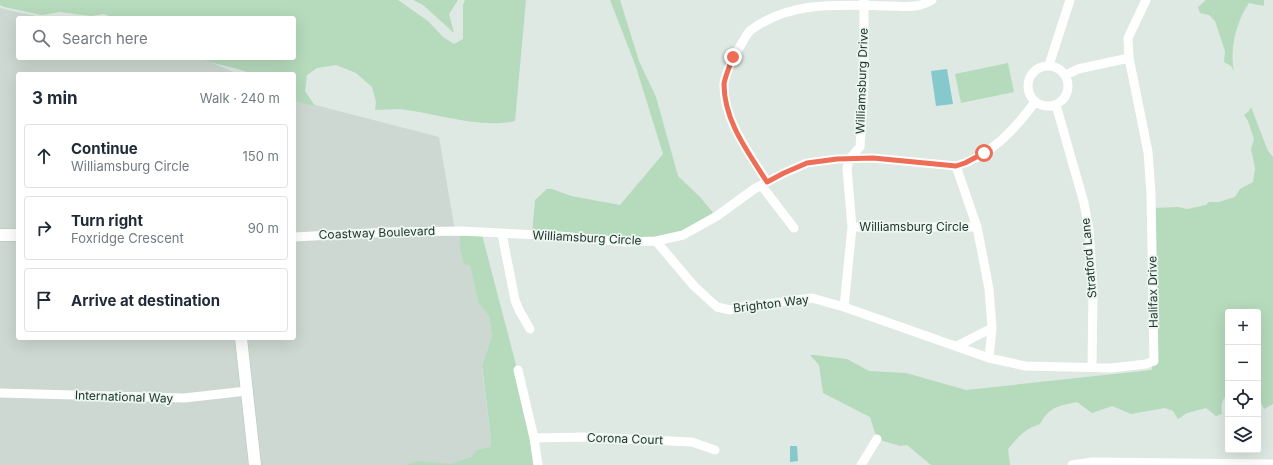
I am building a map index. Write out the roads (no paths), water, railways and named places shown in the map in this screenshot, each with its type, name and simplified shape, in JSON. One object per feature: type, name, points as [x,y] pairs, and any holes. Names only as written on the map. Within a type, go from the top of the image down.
[{"type":"street","points":[[794,228],[764,184],[739,137],[727,108],[724,82],[733,57],[750,31],[779,13],[806,6],[833,4],[864,3],[923,6],[932,0]]},
{"type":"street","points":[[1049,65],[1070,0]]},
{"type":"street","points":[[1066,75],[1078,69],[1129,58],[1128,38],[1146,0]]},
{"type":"street","name":"Williamsburg Drive","points":[[850,158],[860,147],[863,115],[864,3]]},
{"type":"street","name":"Halifax Drive","points":[[990,358],[1026,366],[1111,368],[1146,364],[1154,361],[1151,194],[1148,152],[1129,58]]},
{"type":"street","points":[[1049,65],[1058,68],[1066,75],[1069,84],[1068,92],[1063,100],[1056,105],[1049,107],[1042,106],[1035,102],[1028,91],[1029,79],[1037,69],[1049,65]]},
{"type":"street","name":"Williamsburg Circle","points":[[461,231],[559,236],[625,242],[656,241],[683,235],[717,216],[764,184],[807,163],[850,158],[873,158],[956,166],[965,163],[984,153],[1000,142],[1023,118],[1035,102]]},
{"type":"street","name":"Stratford Lane","points":[[1056,105],[1084,203],[1089,229],[1093,288],[1092,367]]},
{"type":"street","points":[[844,307],[852,228],[847,168],[850,158]]},
{"type":"street","points":[[956,166],[977,227],[989,289],[992,328],[990,358]]},
{"type":"street","name":"Williamsburg Circle","points":[[852,228],[977,227]]},
{"type":"street","name":"Coastway Boulevard","points":[[296,237],[389,232],[461,231]]},
{"type":"street","points":[[502,234],[515,300],[530,329]]},
{"type":"street","points":[[0,235],[16,235]]},
{"type":"street","name":"Brighton Way","points":[[656,241],[694,286],[717,307],[730,310],[742,307],[812,298],[844,307],[990,358]]},
{"type":"street","points":[[957,346],[992,328]]},
{"type":"street","points":[[240,340],[256,465]]},
{"type":"street","points":[[518,370],[534,438],[538,465]]},
{"type":"street","name":"International Way","points":[[0,393],[184,398],[247,391]]},
{"type":"street","name":"Corona Court","points":[[534,438],[585,436],[692,442],[715,450]]},
{"type":"street","points":[[861,465],[877,439]]},
{"type":"street","points":[[1072,465],[1092,462],[1111,464],[1273,464]]},
{"type":"water","points":[[947,69],[953,104],[936,106],[931,71]]},
{"type":"water","points":[[790,446],[797,446],[798,461],[790,462]]}]
